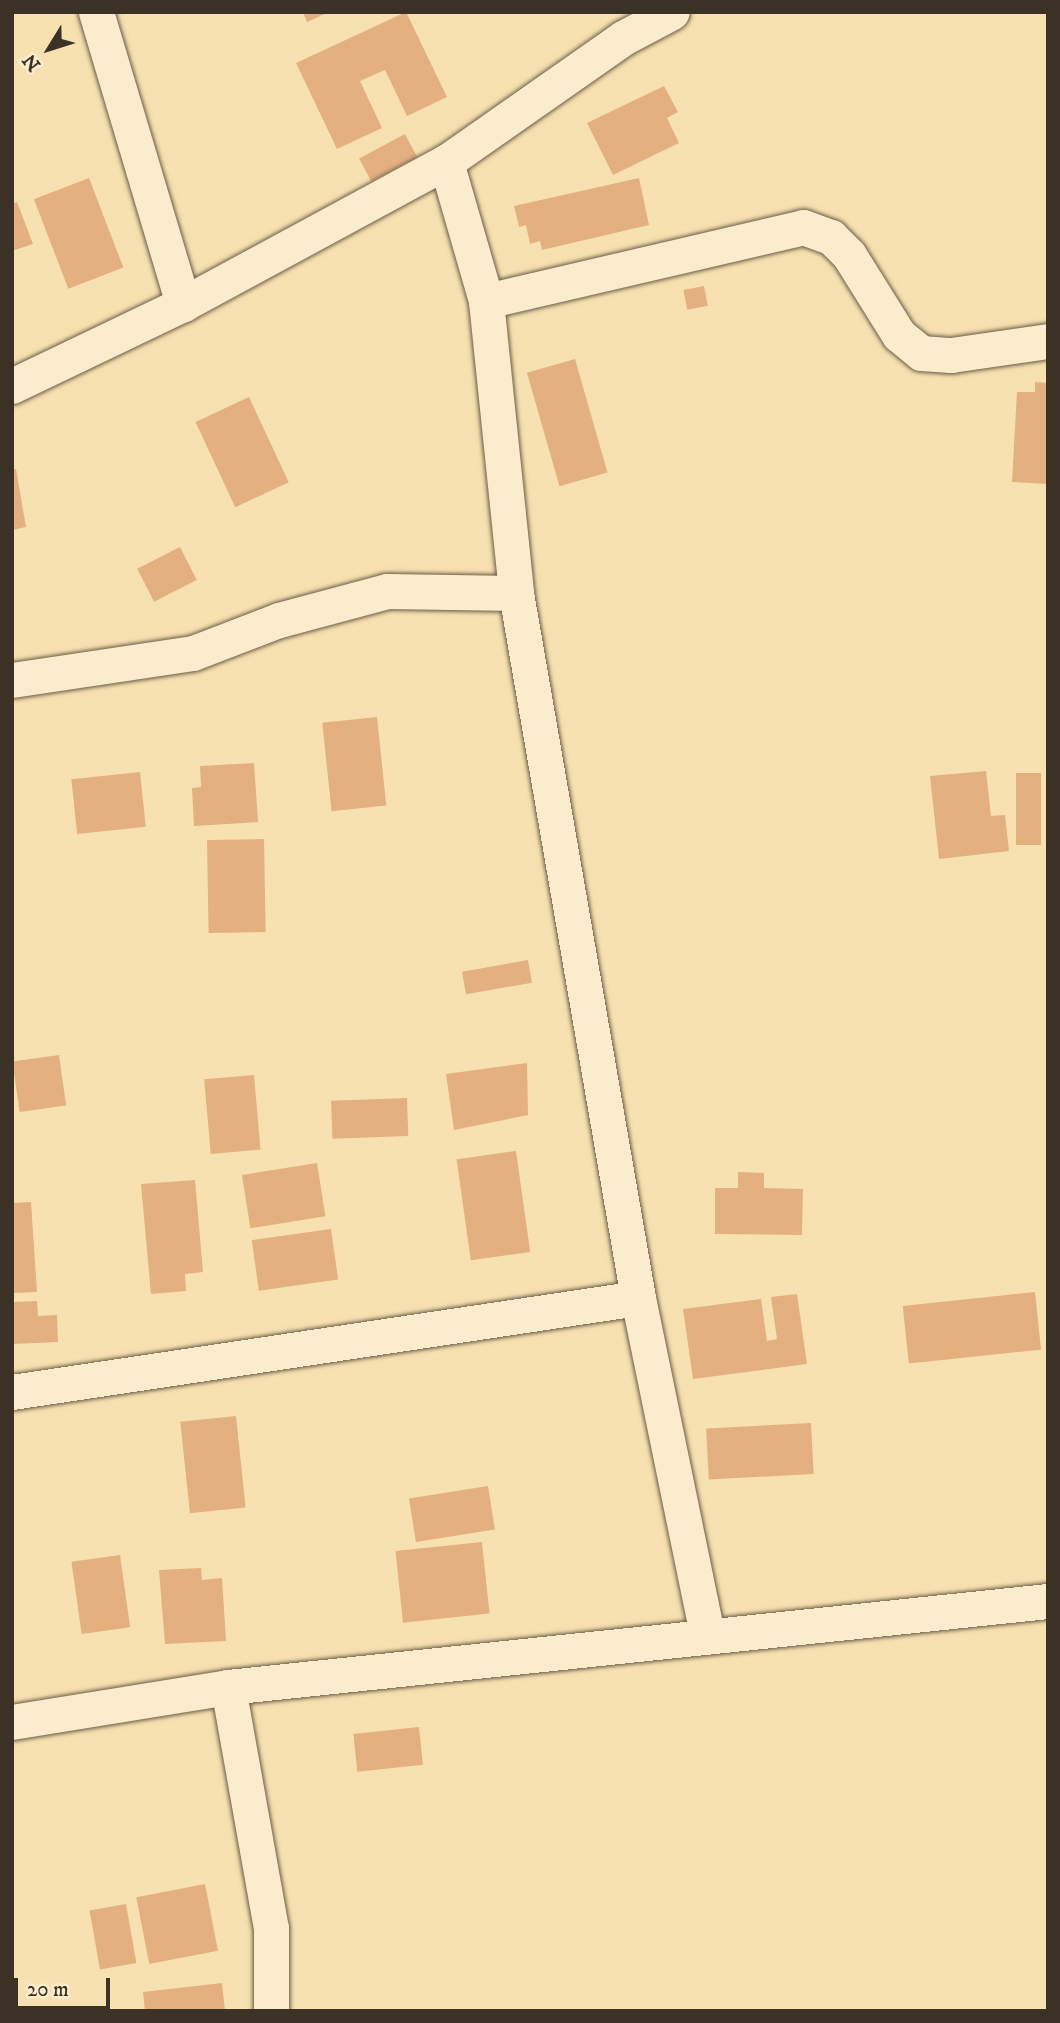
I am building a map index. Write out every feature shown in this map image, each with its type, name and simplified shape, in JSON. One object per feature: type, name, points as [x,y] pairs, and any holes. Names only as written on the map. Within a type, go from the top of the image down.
[{"type":"street","points":[[96,12],[183,304]]},
{"type":"street","points":[[12,386],[183,304],[446,162],[623,38],[672,12]]},
{"type":"street","points":[[446,162],[486,301],[516,593],[638,1298],[707,1634]]},
{"type":"street","points":[[486,301],[803,227],[831,237],[849,255],[899,335],[921,353],[951,355],[1048,341]]},
{"type":"street","points":[[12,680],[193,653],[279,620],[387,591],[516,593]]},
{"type":"street","points":[[12,1392],[638,1298]]},
{"type":"street","points":[[12,1722],[228,1687],[707,1634],[1048,1601]]},
{"type":"street","points":[[228,1687],[271,1928],[271,2011]]},
{"type":"building","points":[[303,12],[329,12],[307,22]]},
{"type":"building","points":[[406,12],[447,97],[407,116],[385,70],[360,81],[382,128],[337,149],[296,63]]},
{"type":"building","points":[[664,86],[678,112],[667,118],[679,143],[613,175],[587,123]]},
{"type":"building","points":[[405,134],[417,157],[371,181],[359,158]]},
{"type":"building","points":[[89,178],[123,268],[68,289],[34,199]]},
{"type":"building","points":[[639,178],[649,225],[542,250],[540,241],[530,244],[526,225],[519,227],[514,206]]},
{"type":"building","points":[[17,202],[33,244],[12,251],[12,204]]},
{"type":"building","points":[[704,286],[708,306],[687,310],[683,290]]},
{"type":"building","points":[[575,359],[608,472],[559,486],[527,373]]},
{"type":"building","points":[[1035,382],[1048,383],[1048,484],[1012,482],[1017,392],[1035,392]]},
{"type":"building","points":[[249,397],[289,482],[235,507],[196,422]]},
{"type":"building","points":[[16,469],[26,527],[12,530],[12,470]]},
{"type":"building","points":[[180,547],[197,580],[154,602],[137,569]]},
{"type":"building","points":[[377,717],[386,806],[332,811],[322,723]]},
{"type":"building","points":[[254,763],[258,822],[194,826],[192,788],[201,787],[200,766]]},
{"type":"building","points":[[986,771],[991,816],[1005,815],[1009,851],[939,859],[930,776]]},
{"type":"building","points":[[140,772],[146,827],[77,834],[71,779]]},
{"type":"building","points":[[1016,773],[1041,773],[1041,845],[1016,845]]},
{"type":"building","points":[[264,839],[266,932],[209,933],[207,840]]},
{"type":"building","points":[[528,960],[532,983],[466,994],[462,972]]},
{"type":"building","points":[[59,1055],[66,1106],[20,1112],[12,1062]]},
{"type":"building","points":[[527,1063],[528,1115],[454,1130],[446,1074]]},
{"type":"building","points":[[254,1075],[261,1150],[211,1154],[204,1079]]},
{"type":"building","points":[[407,1098],[408,1136],[332,1139],[331,1101]]},
{"type":"building","points":[[516,1151],[530,1252],[471,1260],[457,1159]]},
{"type":"building","points":[[317,1163],[325,1216],[250,1228],[242,1175]]},
{"type":"building","points":[[738,1172],[764,1173],[764,1188],[803,1189],[802,1235],[715,1234],[715,1188],[738,1188]]},
{"type":"building","points":[[195,1180],[203,1272],[185,1274],[186,1291],[151,1294],[141,1184]]},
{"type":"building","points":[[31,1202],[37,1292],[12,1293],[12,1203]]},
{"type":"building","points":[[331,1229],[338,1280],[259,1291],[252,1240]]},
{"type":"building","points":[[1035,1292],[1041,1350],[909,1364],[903,1306]]},
{"type":"building","points":[[797,1294],[807,1364],[693,1379],[683,1309],[761,1299],[767,1341],[777,1339],[771,1297]]},
{"type":"building","points":[[37,1301],[38,1316],[57,1315],[58,1342],[12,1344],[12,1302]]},
{"type":"building","points":[[236,1416],[246,1507],[190,1513],[180,1422]]},
{"type":"building","points":[[811,1423],[814,1474],[709,1479],[706,1428]]},
{"type":"building","points":[[488,1486],[495,1529],[416,1542],[409,1499]]},
{"type":"building","points":[[482,1542],[490,1614],[403,1623],[395,1551]]},
{"type":"building","points":[[120,1555],[130,1627],[82,1634],[71,1562]]},
{"type":"building","points":[[201,1568],[202,1580],[222,1578],[226,1641],[165,1644],[159,1570]]},
{"type":"building","points":[[419,1727],[423,1765],[357,1772],[353,1734]]},
{"type":"building","points":[[205,1884],[218,1951],[149,1964],[136,1897]]},
{"type":"building","points":[[126,1904],[136,1963],[100,1970],[90,1910]]},
{"type":"building","points":[[222,1983],[225,2011],[145,2011],[143,1992]]}]
